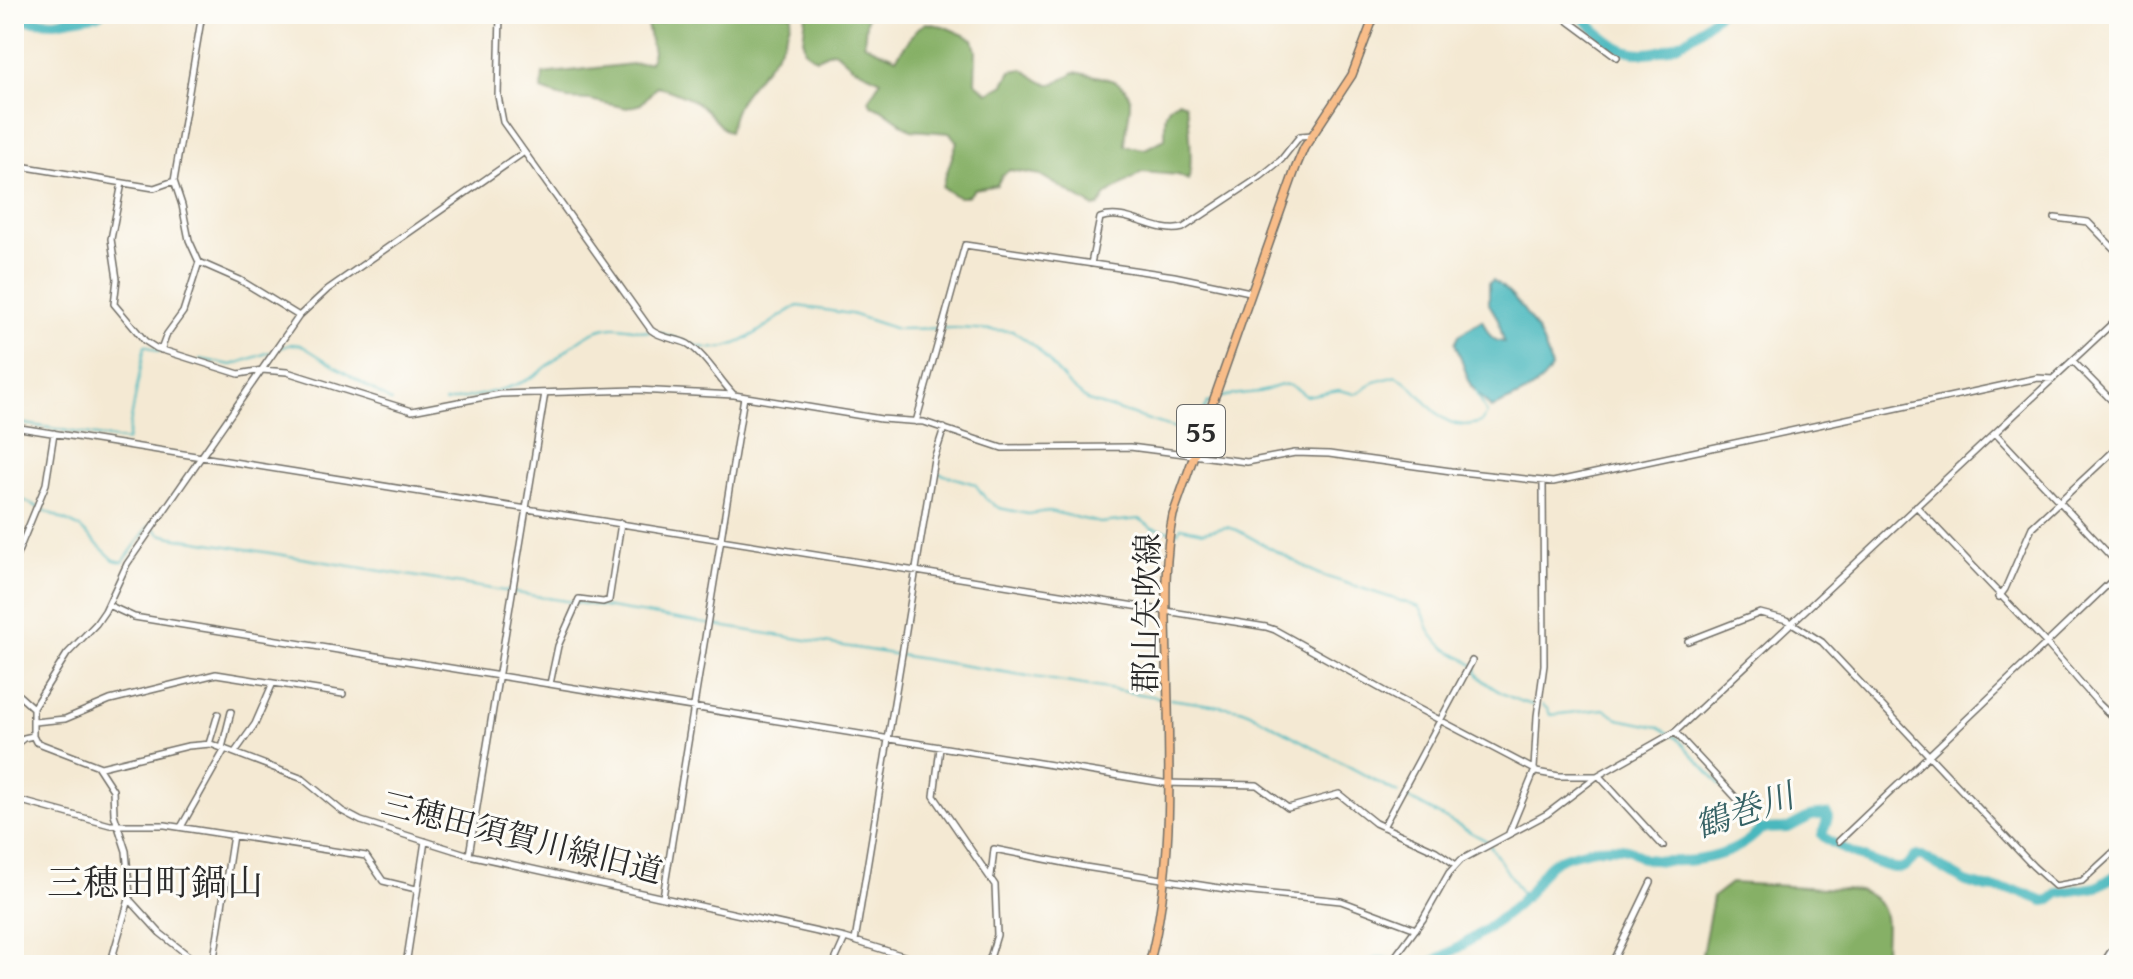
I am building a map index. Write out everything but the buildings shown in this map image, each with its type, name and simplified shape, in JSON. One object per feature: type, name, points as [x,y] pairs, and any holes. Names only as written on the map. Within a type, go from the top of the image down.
[{"type":"main road","name":"郡山矢吹線","points":[[1149,965],[1164,880],[1168,784],[1169,534],[1178,498],[1296,167],[1352,75],[1375,14]]},
{"type":"street","points":[[202,14],[174,181],[189,240],[199,262],[240,280],[299,316]]},
{"type":"street","points":[[500,14],[499,110],[503,122],[651,330],[686,343],[734,395]]},
{"type":"street","points":[[1559,14],[1617,57]]},
{"type":"street","points":[[1091,264],[1100,218],[1139,220],[1170,230],[1183,228],[1260,177],[1281,160],[1300,136],[1313,135]]},
{"type":"street","points":[[110,965],[130,900],[127,856],[114,814],[113,790],[98,767],[39,745],[33,736],[33,708],[67,654],[96,624],[127,564],[299,316],[328,289],[523,153]]},
{"type":"street","points":[[14,165],[154,188],[174,181]]},
{"type":"street","points":[[122,183],[111,239],[117,279],[114,304],[145,341],[161,350],[239,374],[262,370],[287,372],[412,411],[488,396],[602,390],[734,395],[916,422],[1002,448],[1101,446],[1247,462],[1295,453],[1329,454],[1543,482],[2038,378],[2053,379]]},
{"type":"street","points":[[2055,218],[2088,222],[2119,254]]},
{"type":"street","points":[[916,422],[963,247],[970,245],[1174,276],[1250,292]]},
{"type":"street","points":[[161,350],[167,334],[183,312],[199,262]]},
{"type":"street","points":[[1389,965],[1456,865],[1472,852],[1547,814],[1597,776],[1675,732],[2119,317]]},
{"type":"street","points":[[2073,361],[2119,408]]},
{"type":"street","points":[[469,855],[545,393]]},
{"type":"street","points":[[663,897],[744,397]]},
{"type":"street","points":[[14,427],[1275,630],[1535,771],[1559,776],[1597,776],[1663,846]]},
{"type":"street","points":[[855,941],[934,459],[944,428]]},
{"type":"street","points":[[14,562],[46,484],[54,433]]},
{"type":"street","points":[[1995,433],[2119,565]]},
{"type":"street","points":[[1999,597],[2032,527],[2119,446]]},
{"type":"street","points":[[1509,833],[1535,771],[1544,665],[1543,482]]},
{"type":"street","points":[[1916,506],[2119,723]]},
{"type":"street","points":[[550,684],[558,646],[579,599],[609,600],[621,523]]},
{"type":"street","points":[[1839,841],[2119,574]]},
{"type":"street","points":[[108,605],[134,617],[1168,784],[1257,785],[1288,808],[1339,794],[1383,827],[1436,851],[1456,865]]},
{"type":"street","points":[[1688,641],[1756,614],[1787,620],[1829,648],[2055,886],[2082,881],[2119,847]]},
{"type":"street","points":[[1383,827],[1472,661]]},
{"type":"street","points":[[34,722],[65,719],[110,700],[216,674],[343,694]]},
{"type":"street","points":[[235,752],[255,724],[272,685]]},
{"type":"street","points":[[14,691],[33,708]]},
{"type":"street","points":[[181,827],[223,748],[231,712]]},
{"type":"street","points":[[209,744],[218,714]]},
{"type":"street","points":[[1675,732],[1751,814]]},
{"type":"street","points":[[14,746],[20,740],[33,736]]},
{"type":"street","name":"三穂田須賀川線旧道","points":[[98,767],[209,744],[303,779],[350,816],[469,855],[845,938],[933,965]]},
{"type":"street","points":[[940,748],[934,796],[995,885],[997,930],[988,965]]},
{"type":"street","points":[[14,799],[118,825],[139,823],[181,827],[366,856],[383,881],[416,889]]},
{"type":"street","points":[[213,965],[233,835]]},
{"type":"street","points":[[406,965],[425,841]]},
{"type":"street","points":[[991,876],[994,849],[1164,880],[1283,897],[1341,901],[1416,929]]},
{"type":"street","points":[[1611,965],[1651,882]]},
{"type":"street","points":[[130,900],[158,930],[200,965]]},
{"type":"street","points":[[833,965],[845,938]]},
{"type":"street","points":[[2102,965],[2119,939]]},
{"type":"green space","points":[[671,14],[792,14],[779,49],[743,96],[729,132],[695,102],[657,86],[641,104],[627,108],[590,100],[567,99],[542,90],[543,74],[650,62],[653,52],[647,25],[662,22]]},
{"type":"green space","points":[[806,14],[867,14],[864,44],[896,58],[917,29],[926,23],[943,26],[973,39],[976,51],[975,82],[988,93],[1004,84],[1011,71],[1023,69],[1048,84],[1059,82],[1074,72],[1109,79],[1124,87],[1130,102],[1125,146],[1145,149],[1165,139],[1169,107],[1178,101],[1185,104],[1190,142],[1188,180],[1178,175],[1142,172],[1106,195],[1099,206],[1094,207],[1040,175],[1010,170],[1002,175],[997,185],[974,189],[963,197],[955,195],[942,187],[957,142],[950,133],[911,130],[871,105],[869,99],[881,80],[853,67],[836,52],[831,51],[816,59],[805,51]]},
{"type":"green space","points":[[1731,883],[1859,890],[1871,896],[1884,912],[1886,921],[1886,965],[1700,965],[1713,897]]},
{"type":"water","points":[[1493,280],[1512,296],[1530,318],[1551,368],[1534,387],[1491,408],[1471,386],[1455,343],[1459,335],[1482,320],[1492,337],[1504,342],[1498,319],[1489,304],[1489,283]]},
{"type":"waterway","points":[[14,20],[55,22],[100,14]]},
{"type":"waterway","points":[[1579,14],[1615,45],[1641,53],[1678,44],[1718,14]]},
{"type":"waterway","points":[[660,333],[696,346],[721,348],[745,340],[798,306],[851,314],[897,329],[1013,331],[1036,347],[1069,385],[1088,401],[1194,434],[1210,402]]},
{"type":"waterway","points":[[445,402],[498,390],[529,379],[579,340],[601,329],[618,327],[650,332]]},
{"type":"waterway","points":[[14,422],[127,441],[145,345],[159,352]]},
{"type":"waterway","points":[[280,348],[301,345],[392,402]]},
{"type":"waterway","points":[[200,359],[232,365],[270,352]]},
{"type":"waterway","points":[[1216,399],[1282,385],[1292,386],[1306,396],[1339,390],[1355,394],[1375,382],[1396,376],[1443,418],[1466,425],[1481,422],[1487,414],[1476,391]]},
{"type":"waterway","points":[[938,473],[975,484],[986,499],[999,508],[1028,514],[1049,511],[1100,523],[1140,519],[1152,528],[1178,532],[1181,527],[1203,532],[1227,527],[1237,530],[1318,574],[1419,607],[1436,640],[1473,665],[1484,681],[1505,695],[1535,705]]},
{"type":"waterway","points":[[14,476],[19,477],[23,500],[79,527],[114,560],[123,562],[149,526]]},
{"type":"waterway","points":[[155,529],[172,537],[1164,698]]},
{"type":"waterway","points":[[1170,699],[1250,713],[1398,793]]},
{"type":"waterway","points":[[1542,705],[1550,715],[1604,709],[1618,719],[1659,727],[1677,738],[1761,829]]},
{"type":"waterway","points":[[1404,796],[1487,841],[1524,897]]},
{"type":"waterway","name":"鶴巻川","points":[[1425,965],[1462,946],[1497,921],[1518,904],[1549,866],[1566,856],[1612,847],[1661,861],[1708,858],[1737,848],[1761,829],[1788,828],[1811,816],[1827,814],[1822,835],[1872,861],[1901,868],[1916,856],[1922,856],[1966,882],[1986,888],[2019,891],[2044,901],[2059,893],[2097,887],[2119,873]]},
{"type":"waterway","name":"鶴巻川","points":[[1367,965],[1381,961],[1399,965]]},
{"type":"district","name":"三穂田町鍋山","points":[[155,881]]}]
